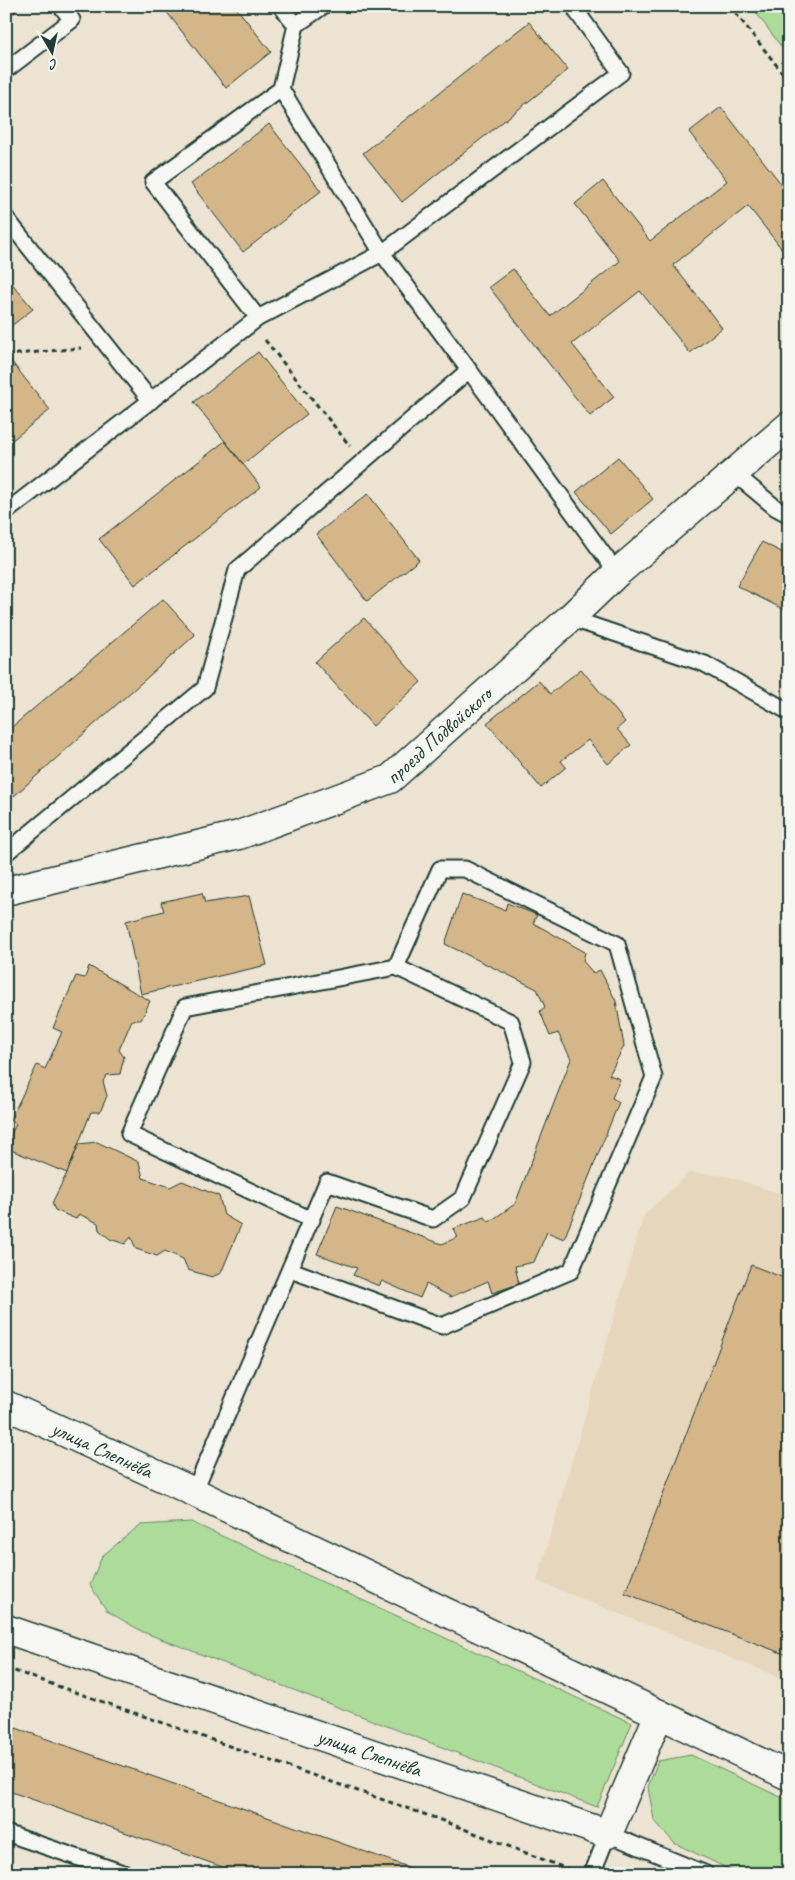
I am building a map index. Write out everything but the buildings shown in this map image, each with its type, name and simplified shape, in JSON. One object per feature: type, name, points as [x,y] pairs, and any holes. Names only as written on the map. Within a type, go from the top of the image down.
[{"type":"street","name":"проезд Подвойского","points":[[6,891],[239,835],[390,779],[570,618],[617,573],[789,426]]},
{"type":"street","name":"улица Слепнёва","points":[[6,1405],[194,1492],[789,1776]]},
{"type":"street","name":"улица Слепнёва","points":[[6,1629],[608,1834]]},
{"type":"street","points":[[608,1834],[659,1714]]},
{"type":"lane","points":[[6,70],[72,20],[61,6]]},
{"type":"lane","points":[[281,6],[296,25]]},
{"type":"lane","points":[[258,318],[153,182],[280,89],[296,25],[323,6]]},
{"type":"lane","points":[[6,512],[258,318],[382,253],[621,74],[577,12],[585,6]]},
{"type":"lane","points":[[280,89],[382,253],[617,573]]},
{"type":"lane","points":[[6,218],[151,401]]},
{"type":"lane","points":[[6,853],[205,688],[237,570],[469,370]]},
{"type":"lane","points":[[735,474],[776,508],[789,515]]},
{"type":"lane","points":[[570,618],[705,664],[789,712]]},
{"type":"lane","points":[[291,1270],[442,1326],[572,1271],[654,1077],[617,944],[466,869],[440,869],[396,967]]},
{"type":"lane","points":[[194,1492],[291,1270],[312,1220],[327,1182],[432,1219],[463,1198],[524,1062],[511,1022],[396,967],[186,1007],[129,1134],[312,1220]]},
{"type":"lane","points":[[6,1833],[126,1874]]},
{"type":"lane","points":[[592,1874],[608,1834],[706,1874]]},
{"type":"path","points":[[730,6],[789,81]]},
{"type":"path","points":[[263,337],[363,462]]},
{"type":"path","points":[[7,355],[107,345]]},
{"type":"path","points":[[6,1668],[438,1819],[571,1870]]},
{"type":"shaded area","points":[[689,1173],[727,1176],[789,1197],[789,1681],[537,1581],[644,1215]]},
{"type":"green space","points":[[751,6],[789,6],[789,57]]},
{"type":"green space","points":[[191,1522],[632,1723],[597,1807],[143,1632],[107,1611],[90,1585],[102,1556],[140,1525]]},
{"type":"green space","points":[[691,1755],[789,1801],[789,1874],[739,1874],[674,1843],[654,1820],[648,1787],[658,1761]]}]
